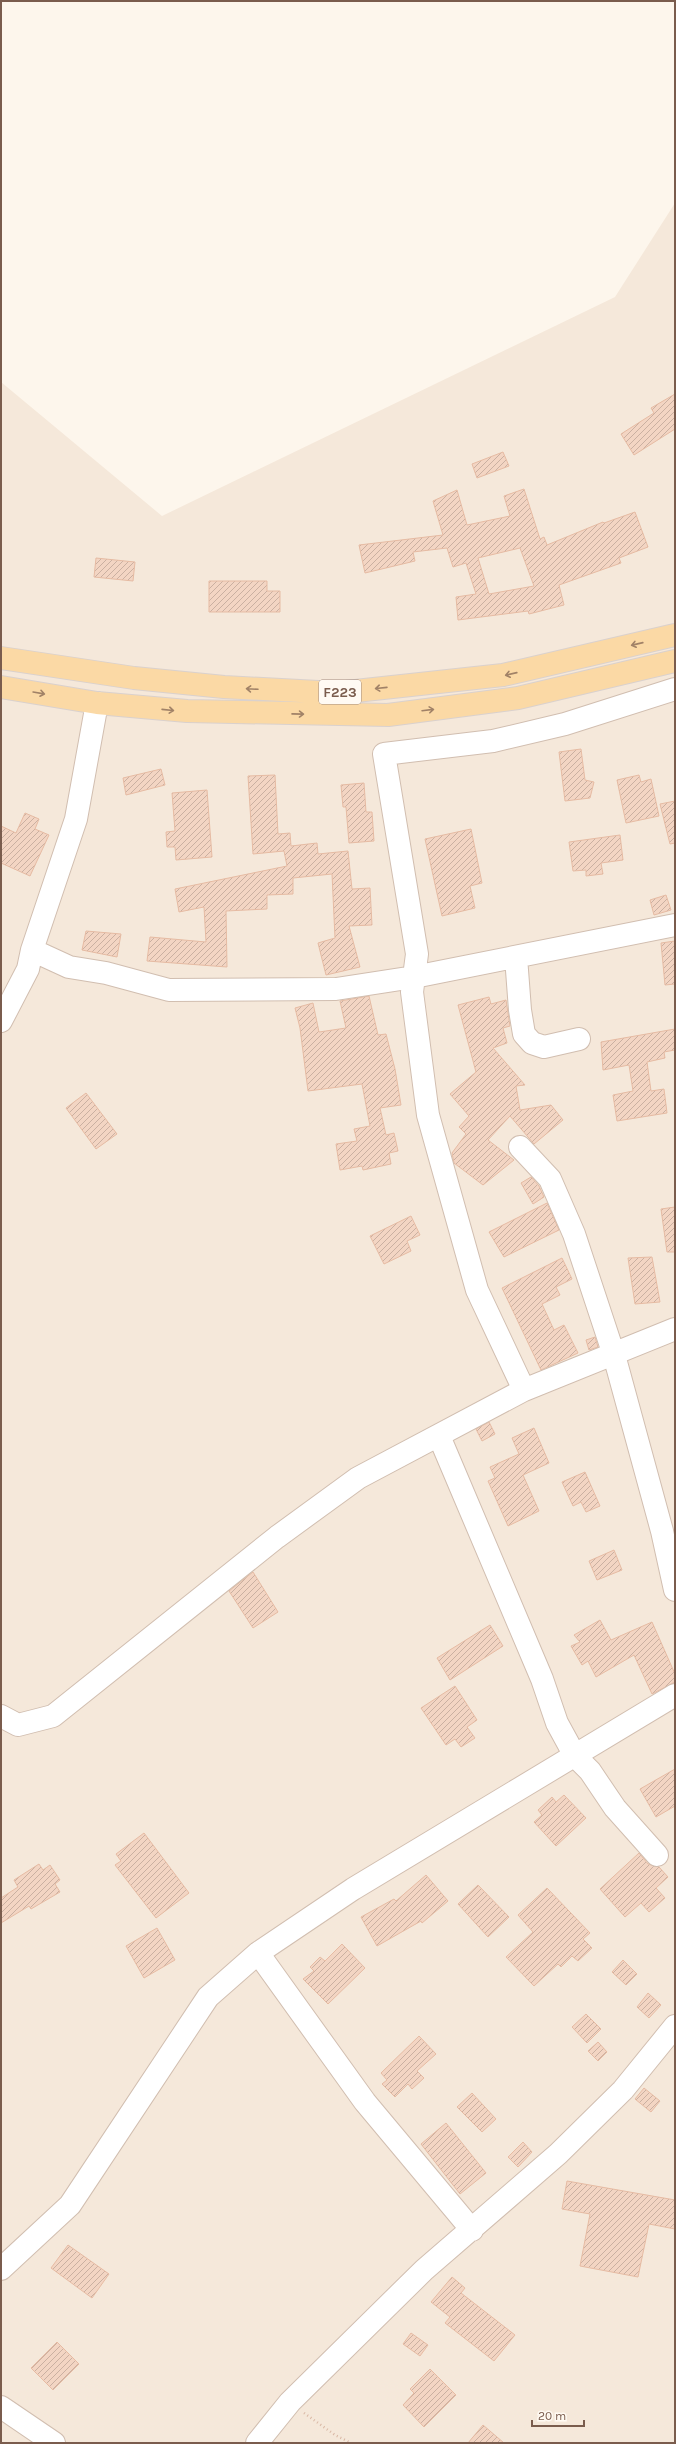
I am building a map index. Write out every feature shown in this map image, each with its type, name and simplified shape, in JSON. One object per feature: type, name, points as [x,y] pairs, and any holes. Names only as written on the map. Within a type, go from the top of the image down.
[{"type":"main road","name":"F223","points":[[1,658],[142,679],[224,687],[337,693],[503,675],[675,635]]},
{"type":"main road","name":"F223","points":[[1,687],[97,703],[187,712],[388,715],[518,698],[675,661]]},
{"type":"street","points":[[524,1390],[477,1290],[428,1115],[412,992],[417,954],[384,754],[493,741],[565,724],[675,689]]},
{"type":"street","points":[[1,1021],[30,959],[76,819],[97,703]]},
{"type":"street","points":[[30,959],[106,973],[169,990],[336,989],[414,977],[675,925]]},
{"type":"street","points":[[516,957],[520,1010],[524,1034],[532,1044],[544,1047],[579,1040]]},
{"type":"street","points":[[1,992],[30,959]]},
{"type":"street","points":[[520,1148],[550,1179],[574,1234],[614,1355],[662,1531],[675,1590]]},
{"type":"street","points":[[1,1716],[18,1725],[53,1716],[296,1523],[358,1478],[524,1390],[614,1355],[675,1329]]},
{"type":"street","points":[[439,1436],[542,1679],[557,1724],[575,1756],[590,1771],[615,1808],[657,1855]]},
{"type":"street","points":[[1,2269],[70,2205],[208,1997],[258,1953],[353,1889],[675,1695]]},
{"type":"street","points":[[258,1953],[365,2102],[472,2230]]},
{"type":"street","points":[[257,2443],[290,2402],[424,2270],[558,2154],[624,2090],[672,2037]]},
{"type":"street","points":[[1,2407],[54,2443]]},
{"type":"path","points":[[290,2402],[335,2436],[351,2443]]},
{"type":"shaded area","points":[[675,203],[675,2443],[1,2443],[1,382],[162,516],[615,297]]},
{"type":"building","points":[[675,394],[675,429],[634,455],[621,434],[654,413],[651,408]]},
{"type":"building","points":[[503,452],[509,466],[477,478],[472,464]]},
{"type":"building","points":[[524,489],[540,539],[544,537],[547,545],[603,522],[604,523],[635,512],[648,547],[619,558],[621,563],[559,585],[564,605],[529,614],[528,611],[458,620],[456,597],[476,594],[466,563],[453,567],[447,548],[413,552],[415,561],[365,573],[359,545],[443,535],[433,501],[457,490],[467,525],[510,516],[504,496]],"holes":[[[520,548],[534,586],[489,594],[478,558]]]},
{"type":"building","points":[[96,558],[135,562],[133,581],[94,577]]},
{"type":"building","points":[[209,581],[267,581],[267,591],[280,591],[280,612],[209,612]]},
{"type":"building","points":[[581,749],[585,780],[594,782],[590,798],[565,801],[559,752]]},
{"type":"building","points":[[161,769],[165,785],[126,795],[123,778]]},
{"type":"building","points":[[275,775],[278,834],[290,833],[291,846],[317,843],[318,854],[348,851],[352,889],[370,888],[372,925],[349,926],[360,967],[326,975],[318,943],[335,938],[332,874],[293,878],[293,894],[267,895],[267,909],[226,911],[227,967],[147,961],[150,937],[206,942],[204,907],[179,912],[175,889],[287,866],[284,851],[253,854],[248,776]]},
{"type":"building","points":[[639,775],[641,782],[651,779],[659,816],[626,823],[617,780]]},
{"type":"building","points":[[364,783],[366,812],[372,812],[374,841],[349,843],[346,807],[343,807],[341,785]]},
{"type":"building","points":[[207,790],[212,857],[176,860],[175,847],[167,847],[166,832],[175,831],[172,793]]},
{"type":"building","points":[[675,801],[675,843],[670,844],[660,804]]},
{"type":"building","points":[[25,813],[39,819],[35,829],[49,835],[30,876],[1,863],[1,826],[16,833]]},
{"type":"building","points":[[471,829],[482,883],[470,886],[475,908],[442,916],[425,839]]},
{"type":"building","points":[[620,835],[623,860],[601,863],[603,874],[586,876],[586,870],[573,871],[569,842]]},
{"type":"building","points":[[666,895],[671,910],[654,915],[650,900]]},
{"type":"building","points":[[86,931],[121,934],[117,957],[82,950]]},
{"type":"building","points":[[675,941],[675,984],[665,985],[661,943]]},
{"type":"building","points":[[369,996],[378,1035],[386,1034],[395,1069],[401,1105],[380,1108],[386,1135],[394,1133],[398,1151],[389,1153],[391,1164],[363,1170],[362,1166],[340,1170],[336,1144],[357,1141],[354,1129],[370,1126],[362,1084],[308,1091],[300,1028],[295,1008],[313,1003],[319,1032],[346,1028],[340,1001]]},
{"type":"building","points":[[489,997],[491,1004],[506,1000],[510,1026],[503,1028],[507,1043],[493,1048],[525,1085],[516,1086],[520,1110],[551,1105],[563,1120],[534,1144],[510,1116],[488,1140],[514,1160],[483,1185],[454,1163],[452,1153],[466,1134],[459,1127],[469,1116],[450,1094],[476,1072],[458,1005]]},
{"type":"building","points":[[675,1029],[675,1050],[664,1052],[665,1058],[647,1062],[651,1091],[664,1089],[667,1113],[617,1121],[613,1095],[633,1091],[629,1065],[603,1070],[601,1042]]},
{"type":"building","points":[[86,1093],[117,1134],[96,1149],[66,1108]]},
{"type":"building","points":[[531,1177],[539,1186],[544,1197],[533,1204],[521,1183]]},
{"type":"building","points":[[547,1203],[559,1230],[504,1257],[489,1232]]},
{"type":"building","points":[[675,1207],[675,1252],[667,1252],[661,1209]]},
{"type":"building","points":[[411,1216],[420,1235],[407,1241],[411,1251],[384,1264],[370,1236]]},
{"type":"building","points":[[652,1257],[660,1302],[635,1304],[628,1258]]},
{"type":"building","points":[[562,1258],[572,1279],[556,1287],[560,1295],[542,1304],[554,1330],[564,1325],[578,1353],[541,1370],[502,1288]]},
{"type":"building","points":[[595,1337],[598,1347],[589,1350],[586,1340]]},
{"type":"building","points":[[489,1422],[495,1434],[482,1441],[476,1429]]},
{"type":"building","points":[[534,1428],[549,1463],[523,1475],[539,1511],[508,1526],[488,1481],[495,1478],[490,1467],[519,1454],[512,1438]]},
{"type":"building","points":[[585,1472],[600,1506],[586,1512],[581,1502],[573,1506],[562,1482]]},
{"type":"building","points":[[614,1550],[622,1570],[597,1580],[589,1561]]},
{"type":"building","points":[[253,1572],[278,1612],[253,1628],[229,1591]]},
{"type":"building","points":[[600,1620],[611,1640],[652,1622],[675,1674],[675,1682],[652,1694],[634,1655],[596,1677],[588,1661],[582,1665],[571,1646],[580,1642],[574,1635]]},
{"type":"building","points":[[490,1625],[503,1646],[450,1680],[437,1658]]},
{"type":"building","points":[[455,1686],[477,1720],[467,1727],[475,1738],[461,1747],[455,1739],[446,1745],[421,1708]]},
{"type":"building","points":[[675,1769],[675,1806],[656,1817],[640,1789]]},
{"type":"building","points":[[564,1795],[586,1818],[556,1846],[534,1822],[542,1815],[538,1810],[552,1797],[556,1802]]},
{"type":"building","points":[[144,1833],[189,1893],[156,1918],[115,1865],[121,1861],[116,1854]]},
{"type":"building","points":[[639,1853],[648,1864],[659,1867],[668,1877],[656,1888],[665,1898],[649,1912],[641,1903],[625,1917],[600,1889]]},
{"type":"building","points":[[39,1864],[43,1870],[50,1865],[60,1880],[55,1884],[60,1892],[31,1909],[29,1906],[1,1923],[1,1898],[18,1887],[14,1880]]},
{"type":"building","points":[[426,1875],[448,1901],[422,1923],[421,1921],[377,1946],[361,1917],[394,1899],[396,1901]]},
{"type":"building","points":[[478,1885],[509,1917],[488,1937],[458,1904]]},
{"type":"building","points":[[547,1888],[590,1933],[583,1939],[592,1948],[578,1961],[572,1956],[561,1967],[558,1964],[534,1986],[506,1957],[533,1932],[518,1915]]},
{"type":"building","points":[[157,1928],[175,1960],[144,1978],[126,1946]]},
{"type":"building","points":[[342,1944],[365,1968],[328,2004],[303,1979],[314,1971],[310,1967],[320,1957],[325,1961]]},
{"type":"building","points":[[623,1960],[637,1974],[626,1985],[612,1972]]},
{"type":"building","points":[[648,1993],[661,2005],[649,2018],[637,2007]]},
{"type":"building","points":[[586,2014],[601,2029],[587,2043],[572,2027]]},
{"type":"building","points":[[419,2036],[436,2054],[417,2071],[424,2078],[412,2089],[408,2084],[395,2097],[382,2084],[387,2080],[381,2073]]},
{"type":"building","points":[[598,2042],[607,2052],[598,2061],[588,2051]]},
{"type":"building","points":[[644,2088],[660,2101],[651,2112],[635,2099]]},
{"type":"building","points":[[472,2093],[496,2119],[482,2132],[457,2107]]},
{"type":"building","points":[[446,2123],[486,2173],[460,2194],[421,2144]]},
{"type":"building","points":[[523,2142],[532,2152],[518,2167],[508,2157]]},
{"type":"building","points":[[567,2181],[675,2200],[675,2229],[649,2224],[638,2277],[580,2266],[590,2214],[562,2209]]},
{"type":"building","points":[[68,2245],[109,2274],[92,2298],[51,2268]]},
{"type":"building","points":[[452,2277],[465,2288],[461,2293],[515,2335],[494,2361],[445,2323],[450,2317],[431,2302]]},
{"type":"building","points":[[411,2333],[428,2345],[420,2356],[403,2344]]},
{"type":"building","points":[[57,2342],[79,2364],[53,2390],[31,2368]]},
{"type":"building","points":[[430,2369],[456,2395],[424,2427],[403,2405],[414,2393],[410,2389]]},
{"type":"building","points":[[483,2425],[504,2443],[468,2443]]}]
